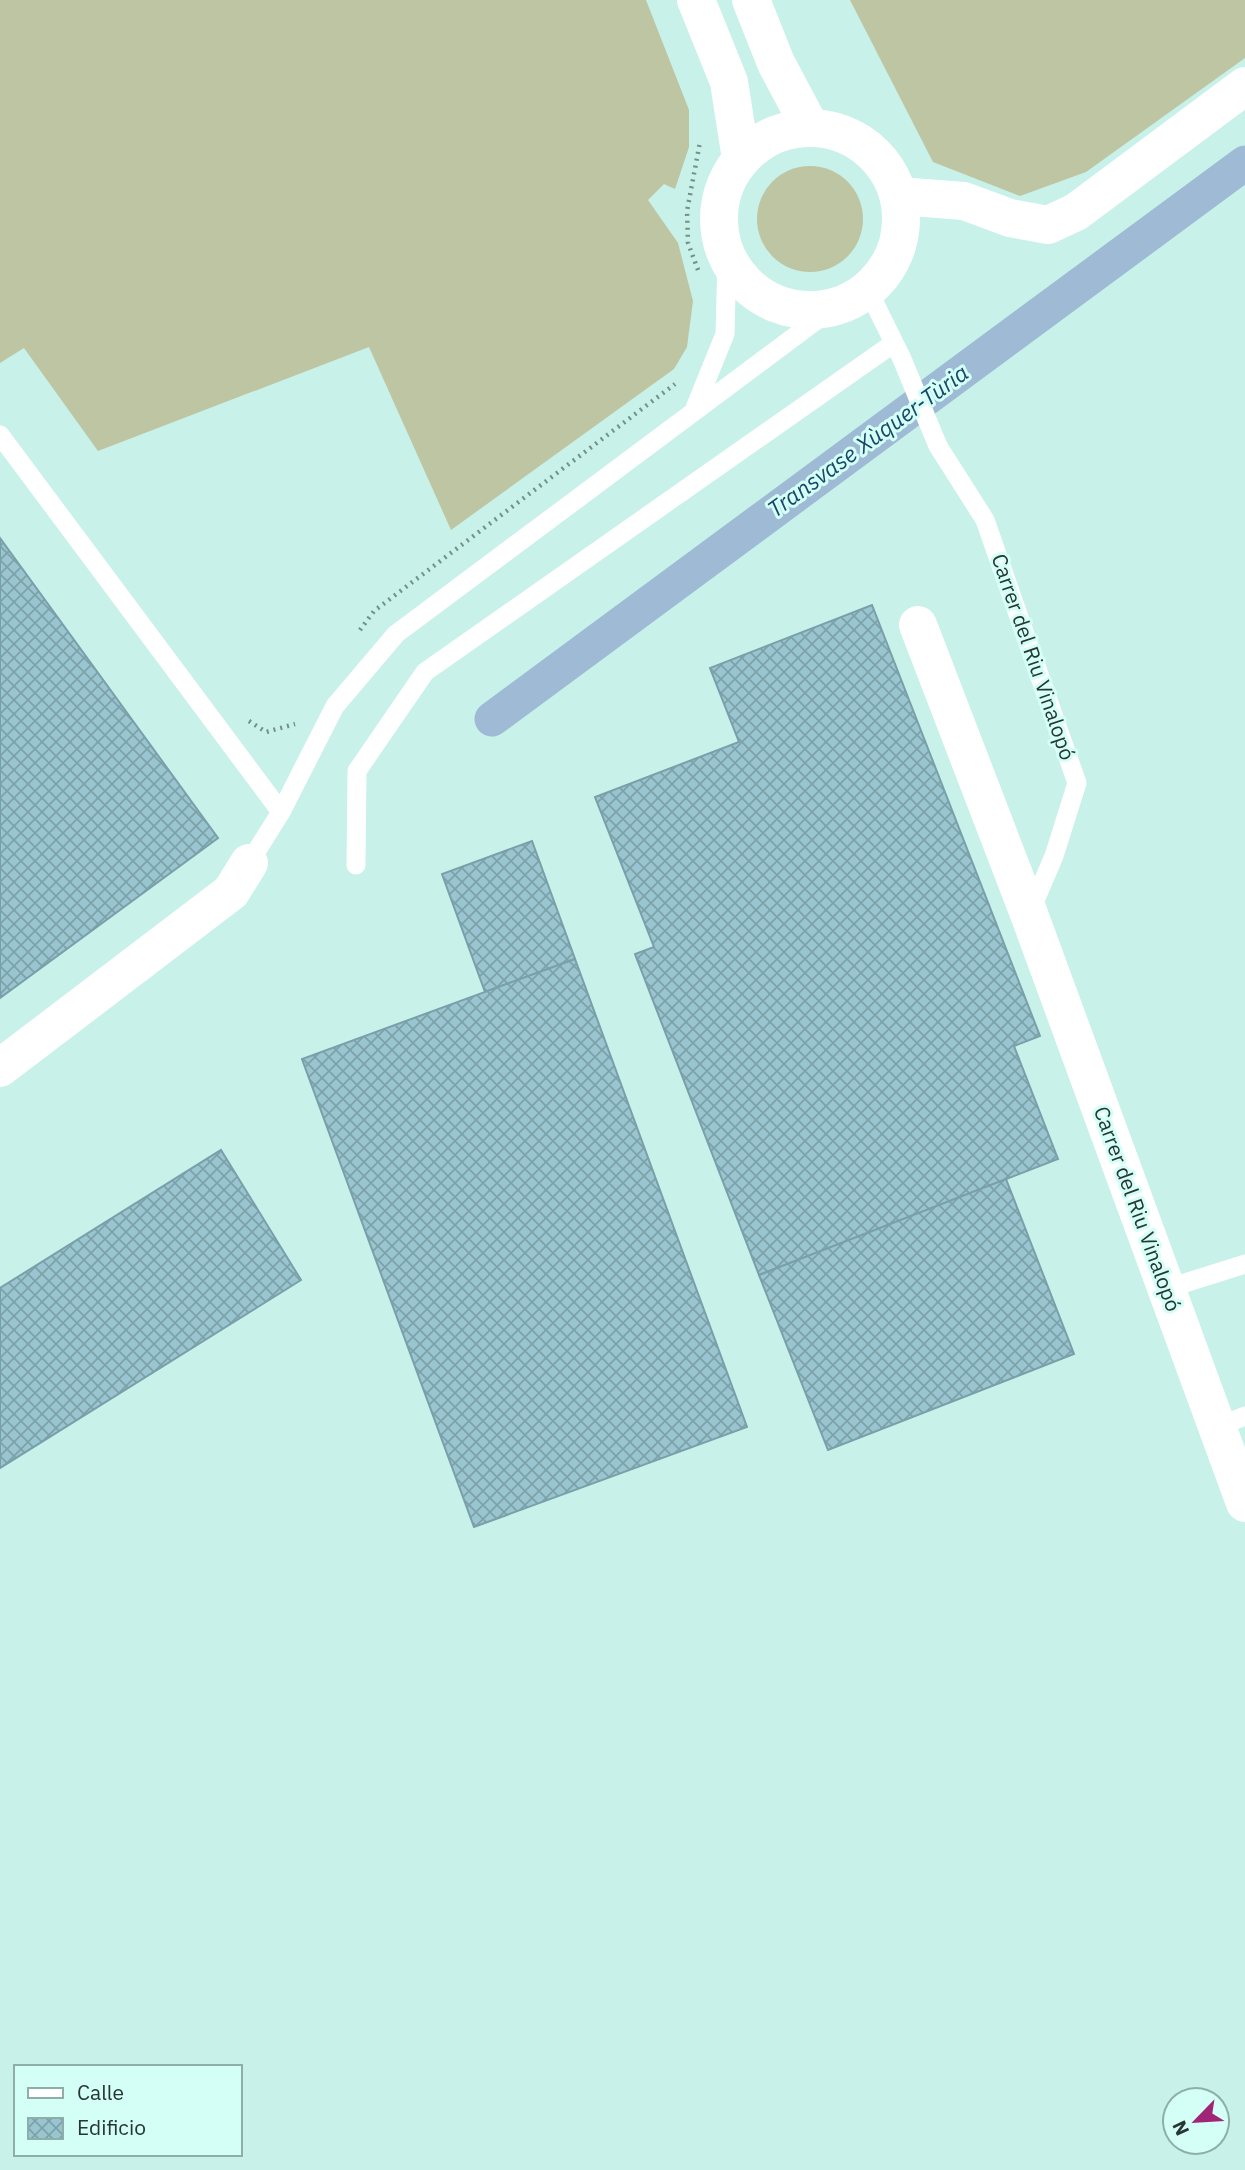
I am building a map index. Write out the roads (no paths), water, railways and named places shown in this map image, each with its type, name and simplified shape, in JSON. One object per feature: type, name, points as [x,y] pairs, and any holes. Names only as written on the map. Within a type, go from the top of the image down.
[{"type":"street","points":[[696,0],[729,82],[741,159]]},
{"type":"street","points":[[751,0],[776,63],[810,127]]},
{"type":"street","points":[[899,196],[964,201],[1010,218],[1048,225],[1076,212],[1245,86]]},
{"type":"street","points":[[810,127],[839,132],[866,146],[886,168],[899,196],[902,222],[897,248],[886,271],[868,290],[851,301],[832,308],[807,310],[782,306],[759,295],[740,277],[714,268],[720,230],[720,205],[727,180],[741,159],[761,142],[784,131],[810,127]]},
{"type":"street","name":"Carrer del Riu Vinalopó","points":[[918,625],[1029,914],[1166,1289],[1231,1422],[1245,1503]]},
{"type":"street","points":[[0,1068],[231,892],[249,863]]},
{"type":"lane","points":[[695,409],[724,334],[714,268]]},
{"type":"lane","name":"Carrer del Riu Vinalopó","points":[[868,290],[939,446],[985,520],[1077,783],[1054,856],[1029,914]]},
{"type":"lane","points":[[249,863],[281,812],[335,706],[396,634],[832,308]]},
{"type":"lane","points":[[356,865],[358,771],[425,673],[898,351]]},
{"type":"lane","points":[[0,435],[281,812]]},
{"type":"lane","points":[[1166,1289],[1245,1264]]},
{"type":"waterway","name":"Transvase Xùquer-Tùria","points":[[492,719],[1245,163]]}]
